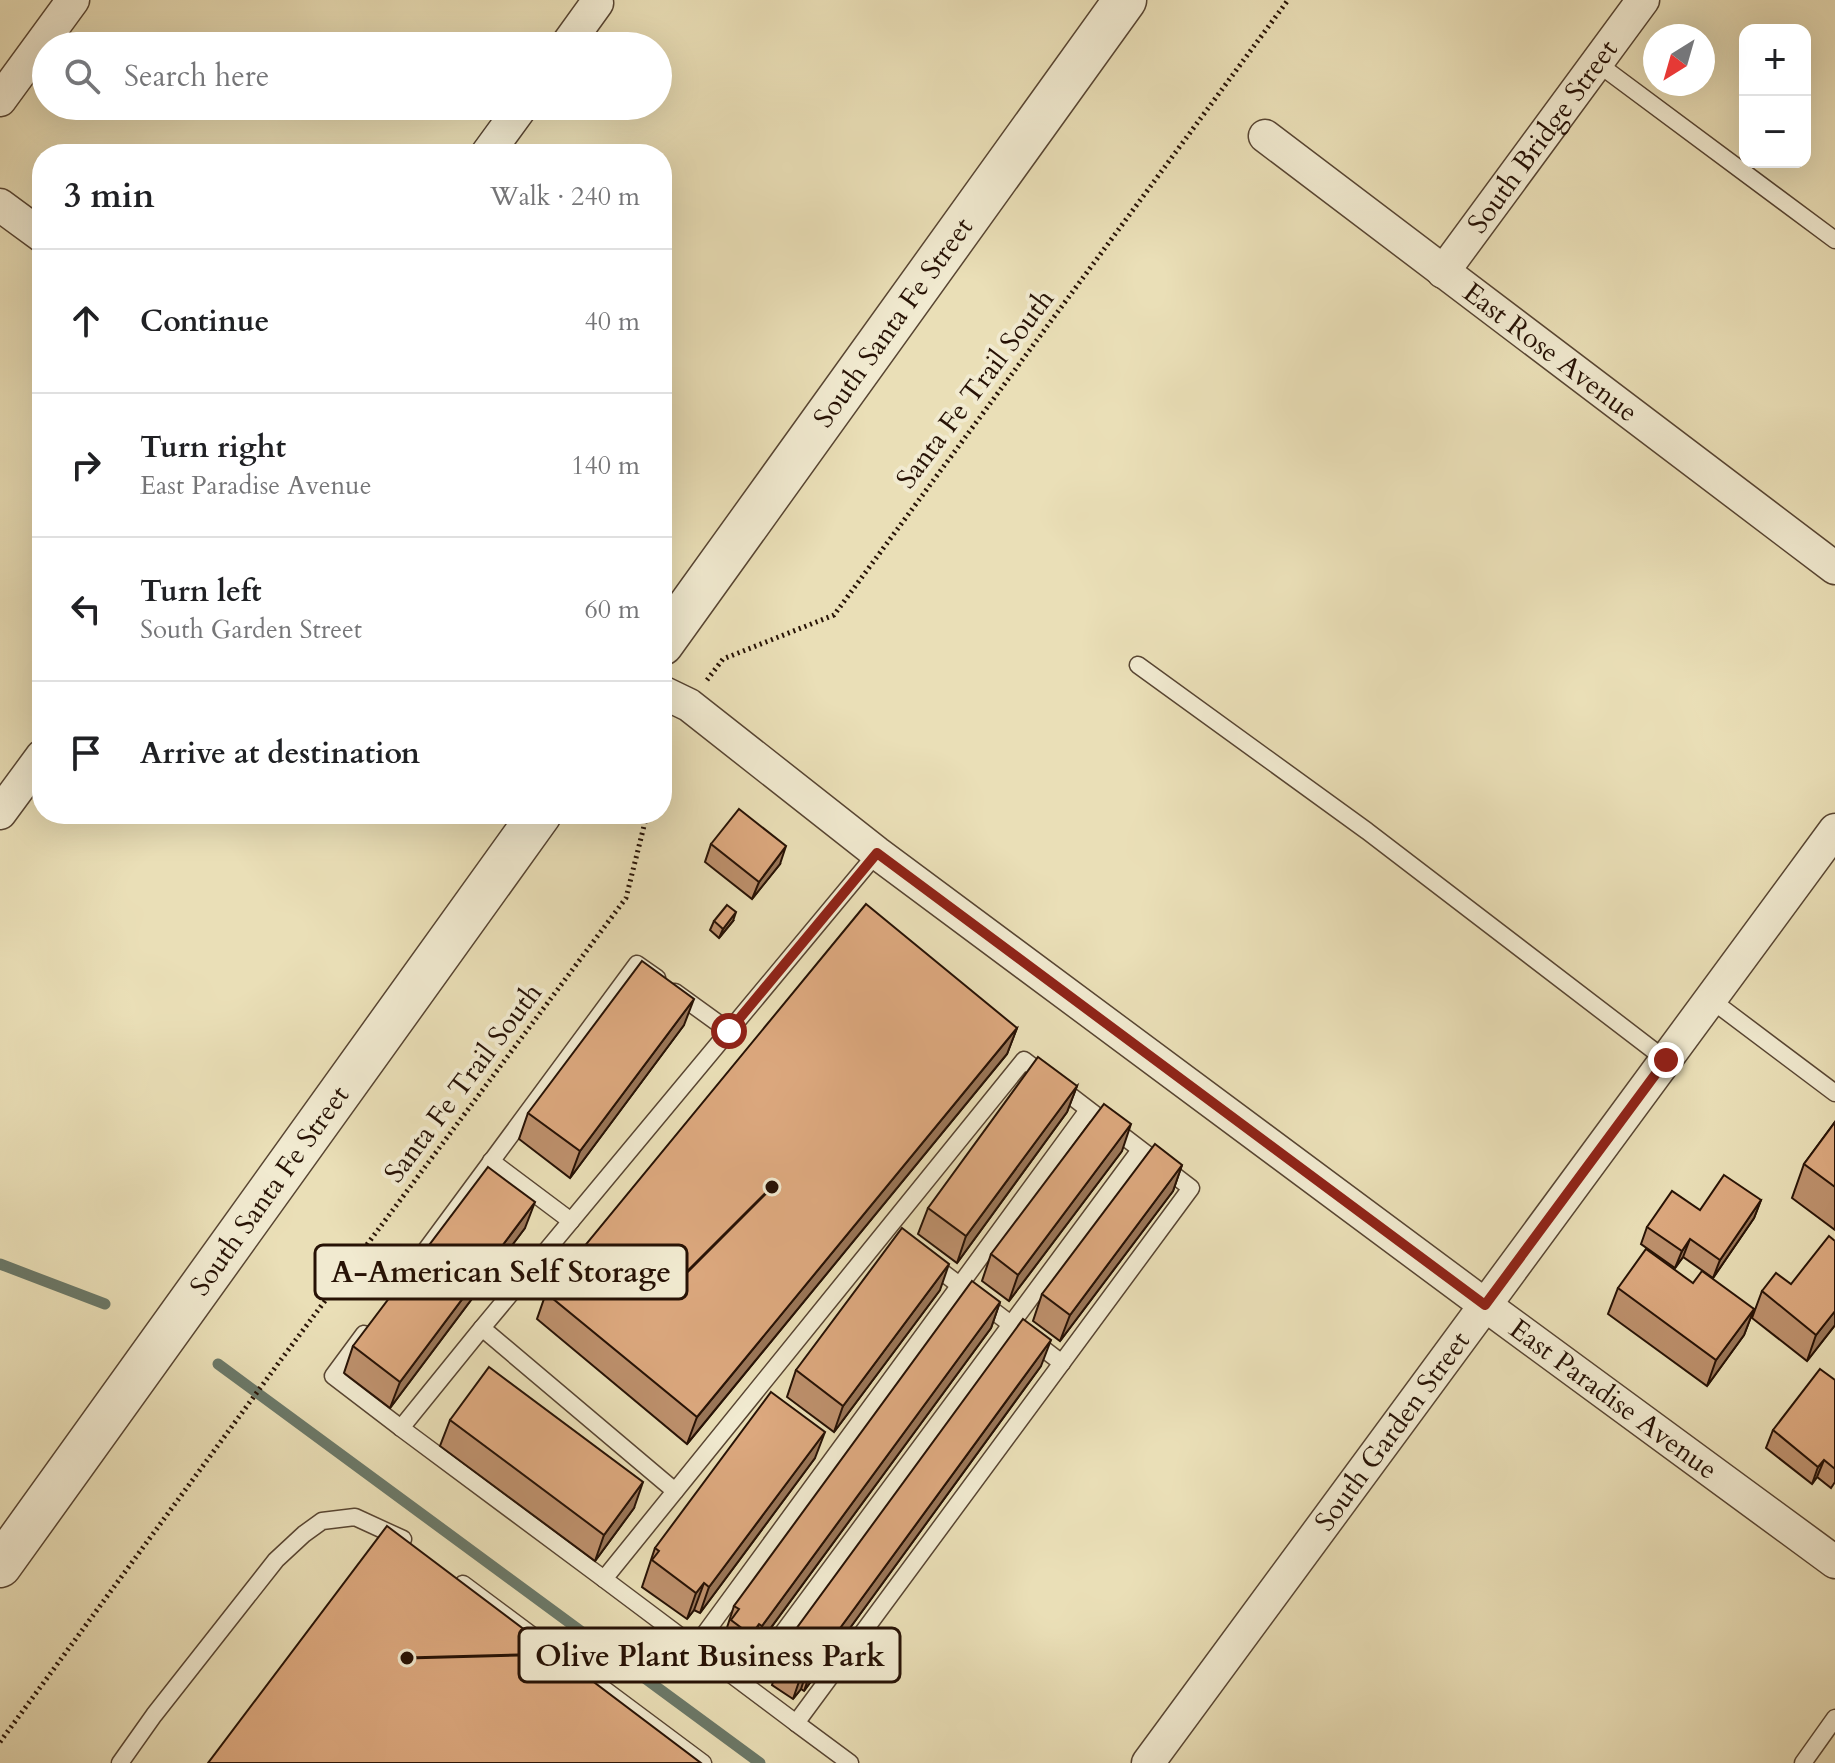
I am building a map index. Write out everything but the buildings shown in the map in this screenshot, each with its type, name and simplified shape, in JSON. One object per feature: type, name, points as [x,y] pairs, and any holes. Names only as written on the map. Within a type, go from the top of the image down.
[{"type":"street","points":[[50,32],[73,0]]},
{"type":"street","name":"South Santa Fe Street","points":[[672,630],[1125,0]]},
{"type":"street","name":"South Bridge Street","points":[[1443,272],[1643,0]]},
{"type":"street","points":[[576,32],[597,3]]},
{"type":"street","points":[[0,100],[32,56]]},
{"type":"street","points":[[494,144],[512,120]]},
{"type":"street","name":"East Rose Avenue","points":[[1265,136],[1835,568]]},
{"type":"street","points":[[0,205],[32,229]]},
{"type":"street","name":"East Paradise Avenue","points":[[675,698],[877,853],[1835,1562]]},
{"type":"street","points":[[0,813],[32,770]]},
{"type":"street","name":"South Santa Fe Street","points":[[0,1566],[533,824]]},
{"type":"street","name":"South Garden Street","points":[[1148,1763],[1835,830]]},
{"type":"lane","points":[[1597,63],[1835,240]]},
{"type":"lane","points":[[1138,665],[1367,831],[1666,1060]]},
{"type":"lane","points":[[401,1428],[877,853]]},
{"type":"lane","points":[[417,1262],[637,964],[729,1031]]},
{"type":"lane","points":[[1710,999],[1835,1093]]},
{"type":"lane","points":[[604,1579],[675,1491],[898,1239],[1024,1060],[1191,1188],[796,1723]]},
{"type":"lane","points":[[695,1647],[829,1451],[960,1285],[1088,1110]]},
{"type":"lane","points":[[745,1684],[1140,1150]]},
{"type":"lane","points":[[491,1161],[571,1221]]},
{"type":"lane","points":[[898,1239],[1062,1363]]},
{"type":"lane","points":[[370,1326],[333,1376],[850,1763]]},
{"type":"lane","points":[[482,1328],[675,1491]]},
{"type":"lane","points":[[120,1763],[276,1560],[322,1521],[355,1517],[404,1539],[416,1548]]},
{"type":"lane","points":[[454,1576],[703,1763]]},
{"type":"lane","points":[[1803,1763],[1835,1718]]},
{"type":"path","name":"Santa Fe Trail South","points":[[675,698],[723,659],[834,615],[1288,0]]},
{"type":"path","name":"Santa Fe Trail South","points":[[0,1742],[626,898],[644,824]]},
{"type":"waterway","points":[[0,1264],[105,1304]]},
{"type":"waterway","points":[[218,1364],[760,1763]]},
{"type":"place","name":"A-American Self Storage","points":[[772,1187]]},
{"type":"place","name":"Olive Plant Business Park","points":[[407,1658]]},
{"type":"route","points":[[729,1031],[877,853],[1485,1305],[1666,1060]]}]
